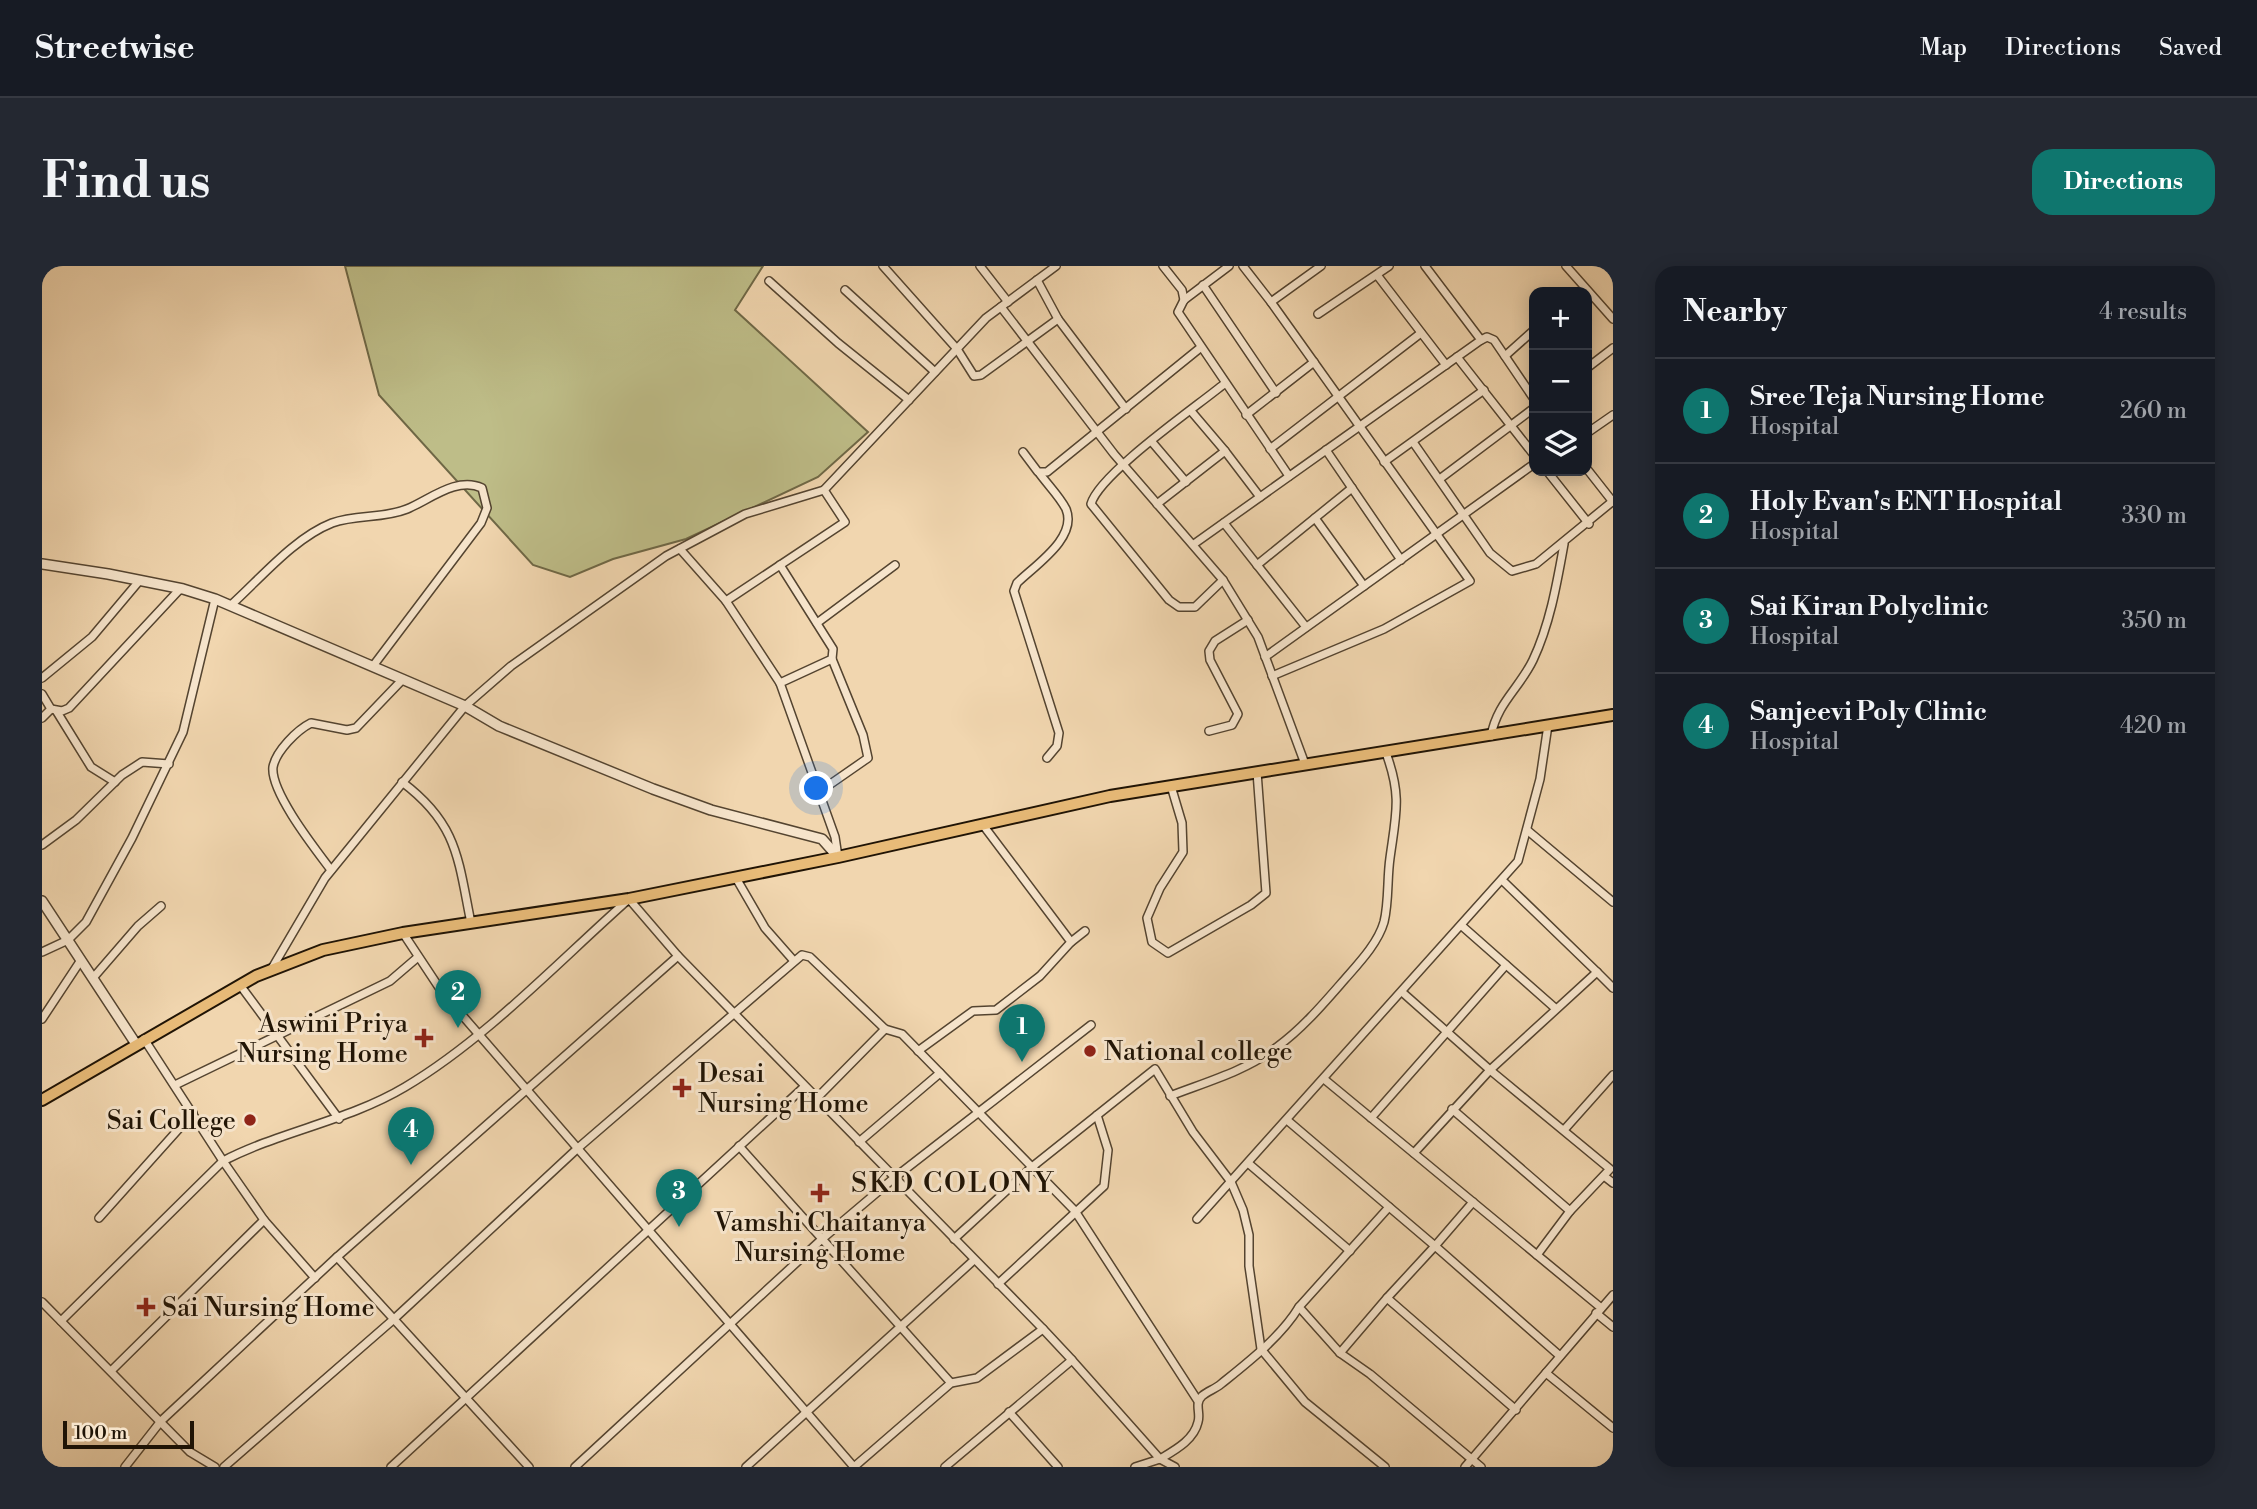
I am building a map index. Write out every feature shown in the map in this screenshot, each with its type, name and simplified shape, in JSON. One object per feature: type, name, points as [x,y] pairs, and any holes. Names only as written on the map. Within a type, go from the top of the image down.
[{"type":"main road","points":[[42,1101],[240,985],[323,950],[403,933],[629,899],[838,858],[1110,796],[1613,715]]},
{"type":"street","points":[[883,266],[957,349],[971,373],[977,377],[1058,319]]},
{"type":"street","points":[[980,266],[1028,340],[1123,465],[1223,580],[1248,620],[1265,657],[1305,764]]},
{"type":"street","points":[[270,971],[331,870],[465,706],[511,666],[680,549],[745,514],[824,490],[986,318],[1037,281],[1045,269],[1056,266]]},
{"type":"street","points":[[1163,266],[1182,290],[1184,300]]},
{"type":"street","points":[[1229,266],[1184,300],[1178,312],[1224,384],[1289,476]]},
{"type":"street","points":[[1242,266],[1271,302],[1470,581],[1384,629],[1272,676]]},
{"type":"street","points":[[1271,302],[1321,266]]},
{"type":"street","points":[[1318,314],[1389,266]]},
{"type":"street","points":[[1425,266],[1481,340]]},
{"type":"street","points":[[1566,266],[1613,319]]},
{"type":"street","points":[[1377,275],[1446,365]]},
{"type":"street","points":[[769,281],[838,344],[909,400]]},
{"type":"street","points":[[1037,281],[1058,319],[1126,409]]},
{"type":"street","points":[[1203,285],[1276,393]]},
{"type":"street","points":[[845,290],[935,372]]},
{"type":"street","points":[[1270,449],[1337,394],[1421,333]]},
{"type":"street","points":[[1505,356],[1529,334]]},
{"type":"street","points":[[1194,544],[1481,340],[1490,338],[1529,392]]},
{"type":"street","points":[[1040,474],[1047,472],[1200,348]]},
{"type":"street","points":[[1592,364],[1613,348]]},
{"type":"street","points":[[1457,357],[1529,448]]},
{"type":"street","points":[[1246,415],[1314,362]]},
{"type":"street","points":[[1223,580],[1195,607],[1179,607],[1169,600],[1091,504],[1095,494],[1123,465],[1224,384]]},
{"type":"street","points":[[1384,462],[1484,390]]},
{"type":"street","points":[[1191,411],[1260,498]]},
{"type":"street","points":[[1441,478],[1529,412]]},
{"type":"street","points":[[1592,430],[1613,415]]},
{"type":"street","points":[[1152,442],[1186,482]]},
{"type":"street","points":[[1413,442],[1441,478],[1490,553],[1512,571],[1536,564],[1613,502],[1592,475]]},
{"type":"street","points":[[1326,450],[1401,560]]},
{"type":"street","points":[[1157,505],[1225,451]]},
{"type":"street","points":[[1023,453],[1066,509],[1066,529],[1061,540],[1026,574],[1014,591],[1059,733],[1057,746],[1047,758]]},
{"type":"street","points":[[1265,657],[1529,468]]},
{"type":"street","points":[[1551,476],[1589,524]]},
{"type":"street","points":[[231,605],[307,537],[330,524],[355,516],[405,510],[458,485],[474,484],[482,488],[487,508],[481,523],[373,666]]},
{"type":"street","points":[[1257,565],[1352,488]]},
{"type":"street","points":[[726,601],[845,522],[824,490]]},
{"type":"street","points":[[1315,518],[1364,586]]},
{"type":"street","points":[[1224,523],[1306,627]]},
{"type":"street","points":[[1490,736],[1497,711],[1521,682],[1544,632],[1564,544]]},
{"type":"street","points":[[680,549],[726,601],[780,683],[819,792],[838,858]]},
{"type":"street","points":[[42,564],[140,580],[215,599],[465,706],[499,726],[653,789],[711,810],[822,839],[838,858]]},
{"type":"street","points":[[780,565],[833,649],[832,659],[863,735],[868,758],[864,764],[819,792]]},
{"type":"street","points":[[817,623],[895,565]]},
{"type":"street","points":[[42,678],[92,637],[140,580]]},
{"type":"street","points":[[42,718],[54,710],[69,708],[180,589]]},
{"type":"street","points":[[42,952],[68,940],[92,912],[169,764],[183,732],[215,599]]},
{"type":"street","points":[[1209,731],[1232,725],[1238,714],[1209,651],[1215,641],[1248,620]]},
{"type":"street","points":[[780,683],[832,659]]},
{"type":"street","points":[[331,870],[302,832],[276,784],[273,769],[275,760],[289,741],[312,723],[347,730],[362,724],[403,679]]},
{"type":"street","points":[[42,694],[91,767],[115,782]]},
{"type":"street","points":[[1197,1219],[1503,881],[1518,861],[1540,779],[1548,725]]},
{"type":"street","points":[[1170,1096],[1236,1070],[1276,1048],[1314,1014],[1368,951],[1383,925],[1386,911],[1387,881],[1398,801],[1395,777],[1386,753]]},
{"type":"street","points":[[42,845],[76,820],[115,782],[142,762],[169,764]]},
{"type":"street","points":[[1171,786],[1182,823],[1183,852],[1160,888],[1147,918],[1152,942],[1168,953],[1251,905],[1265,893],[1257,772]]},
{"type":"street","points":[[402,782],[441,817],[455,846],[471,923]]},
{"type":"street","points":[[983,825],[1071,942]]},
{"type":"street","points":[[1527,830],[1613,902]]},
{"type":"street","points":[[736,878],[765,928],[794,961]]},
{"type":"street","points":[[1503,881],[1613,988]]},
{"type":"street","points":[[61,1321],[223,1161],[339,1119],[405,1087],[478,1034],[629,899],[678,957],[1073,1360],[1160,1459],[1175,1467]]},
{"type":"street","points":[[42,901],[93,978],[175,1086],[264,1220],[315,1278]]},
{"type":"street","points":[[93,978],[138,926],[161,906]]},
{"type":"street","points":[[1462,926],[1555,1008]]},
{"type":"street","points":[[918,1051],[973,1011],[996,1010],[1040,976],[1085,930]]},
{"type":"street","points":[[403,933],[418,957],[478,1034],[854,1467],[951,1383],[977,1378],[1043,1329]]},
{"type":"street","points":[[224,1467],[394,1319],[578,1148],[802,955],[810,957],[885,1029],[902,1034],[1075,1211],[1198,1401],[1199,1420],[1193,1433],[1180,1447],[1160,1459],[1135,1467]]},
{"type":"street","points":[[175,1086],[390,981],[418,957]]},
{"type":"street","points":[[124,1467],[160,1421],[337,1257],[678,957]]},
{"type":"street","points":[[42,1019],[81,960]]},
{"type":"street","points":[[1371,1118],[1506,965]]},
{"type":"street","points":[[1414,1153],[1490,1070],[1597,972]]},
{"type":"street","points":[[240,985],[339,1119]]},
{"type":"street","points":[[1402,992],[1490,1070],[1611,1169],[1570,1211],[1537,1255]]},
{"type":"street","points":[[575,1467],[729,1322],[894,1178],[1091,1026]]},
{"type":"street","points":[[816,1099],[885,1029]]},
{"type":"street","points":[[954,1239],[1032,1167],[1155,1069],[1193,1132],[1231,1182],[1249,1235],[1249,1266],[1261,1349],[1305,1402],[1385,1467]]},
{"type":"street","points":[[859,1142],[940,1073]]},
{"type":"street","points":[[1564,1130],[1613,1076]]},
{"type":"street","points":[[1324,1079],[1537,1255],[1613,1326]]},
{"type":"street","points":[[391,1467],[804,1087]]},
{"type":"street","points":[[1452,1109],[1570,1211]]},
{"type":"street","points":[[99,1218],[193,1113]]},
{"type":"street","points":[[998,1284],[1075,1211],[1099,1193],[1106,1178],[1108,1150],[1097,1115]]},
{"type":"street","points":[[1287,1121],[1560,1356]]},
{"type":"street","points":[[739,1146],[951,1383]]},
{"type":"street","points":[[1248,1163],[1350,1251]]},
{"type":"street","points":[[1604,1176],[1613,1183]]},
{"type":"street","points":[[1340,1353],[1473,1202]]},
{"type":"street","points":[[1198,1401],[1261,1349],[1389,1207]]},
{"type":"street","points":[[111,1371],[264,1220]]},
{"type":"street","points":[[337,1257],[529,1467]]},
{"type":"street","points":[[746,1467],[974,1260]]},
{"type":"street","points":[[1465,1467],[1613,1295]]},
{"type":"street","points":[[1387,1298],[1516,1410]]},
{"type":"street","points":[[42,1302],[190,1451],[215,1467]]},
{"type":"street","points":[[1299,1307],[1340,1353],[1481,1467]]},
{"type":"street","points":[[945,1467],[1073,1360]]},
{"type":"street","points":[[1546,1373],[1613,1428]]},
{"type":"street","points":[[1009,1412],[1058,1467]]},
{"type":"shaded area","points":[[345,266],[763,266],[735,310],[868,432],[818,477],[686,539],[613,559],[570,577],[533,565],[379,395]]},
{"type":"place","name":"Holy Evan's ENT Hospital","points":[[458,1028]]},
{"type":"place","name":"Aswini Priya Nursing Home","points":[[424,1038]]},
{"type":"place","name":"National college","points":[[1090,1051]]},
{"type":"place","name":"Sree Teja Nursing Home","points":[[1022,1062]]},
{"type":"place","name":"Desai Nursing Home","points":[[682,1088]]},
{"type":"place","name":"Sai College","points":[[250,1120]]},
{"type":"place","name":"Sanjeevi Poly Clinic","points":[[411,1165]]},
{"type":"place","name":"Vamshi Chaitanya Nursing Home","points":[[820,1193]]},
{"type":"place","name":"Sai Kiran Polyclinic","points":[[679,1227]]},
{"type":"place","name":"Sai Nursing Home","points":[[146,1307]]},
{"type":"district","name":"SKD COLONY","points":[[953,1182]]}]
